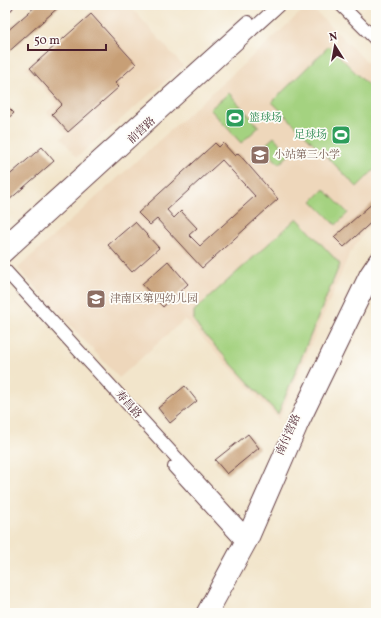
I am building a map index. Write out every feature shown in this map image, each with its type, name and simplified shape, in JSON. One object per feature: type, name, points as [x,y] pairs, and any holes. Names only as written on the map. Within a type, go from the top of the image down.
[{"type":"street","name":"前营路","points":[[5,240],[267,5]]},
{"type":"street","name":"前营路","points":[[5,256],[279,5]]},
{"type":"street","points":[[341,5],[376,40]]},
{"type":"street","name":"南付营路","points":[[202,613],[246,540],[305,398],[366,273],[376,258]]},
{"type":"street","name":"寿昌路","points":[[5,270],[246,540]]},
{"type":"street","name":"南付营路","points":[[212,613],[366,293],[376,276]]},
{"type":"street","name":"寿昌路","points":[[5,281],[246,540]]},
{"type":"shaded area","points":[[99,5],[129,5],[183,66],[77,157],[61,138],[66,134],[47,112],[57,104],[26,68]]},
{"type":"shaded area","name":"小站第三小学","points":[[309,5],[376,71],[376,220],[365,231],[349,255],[279,420],[185,319],[119,378],[18,268]]},
{"type":"green space","name":"足球场","points":[[329,46],[376,93],[376,168],[357,187],[272,102]]},
{"type":"green space","name":"篮球场","points":[[229,93],[259,127],[241,143],[210,109]]},
{"type":"green space","name":"篮球场","points":[[274,137],[290,154],[279,164],[263,147]]},
{"type":"green space","points":[[324,189],[348,213],[336,225],[312,201]]},
{"type":"green space","points":[[297,218],[340,264],[278,414],[200,330],[194,321],[194,311]]},
{"type":"building","points":[[37,5],[61,5],[5,55],[5,33]]},
{"type":"building","points":[[91,14],[136,64],[115,83],[119,87],[68,132],[52,114],[62,104],[30,68]]},
{"type":"building","points":[[5,104],[14,113],[5,121]]},
{"type":"building","points":[[215,143],[219,147],[223,143],[235,156],[238,153],[278,199],[202,268],[157,219],[150,225],[138,213]],"holes":[[[222,160],[255,196],[200,246],[189,235],[197,228],[181,211],[174,218],[167,210]]]},
{"type":"building","points":[[42,147],[54,161],[8,201],[10,202],[5,207],[5,179]]},
{"type":"building","points":[[375,201],[376,218],[344,247],[334,237]]},
{"type":"building","points":[[135,222],[159,248],[132,272],[108,245]]},
{"type":"building","points":[[168,261],[188,284],[163,307],[142,284]]},
{"type":"building","points":[[185,386],[197,401],[170,423],[158,408]]},
{"type":"building","points":[[248,434],[259,448],[227,474],[215,460]]},
{"type":"place","name":"篮球场","points":[[235,118]]},
{"type":"place","name":"足球场","points":[[341,135]]},
{"type":"place","name":"小站第三小学","points":[[260,155]]},
{"type":"place","name":"津南区第四幼儿园","points":[[96,299]]}]
